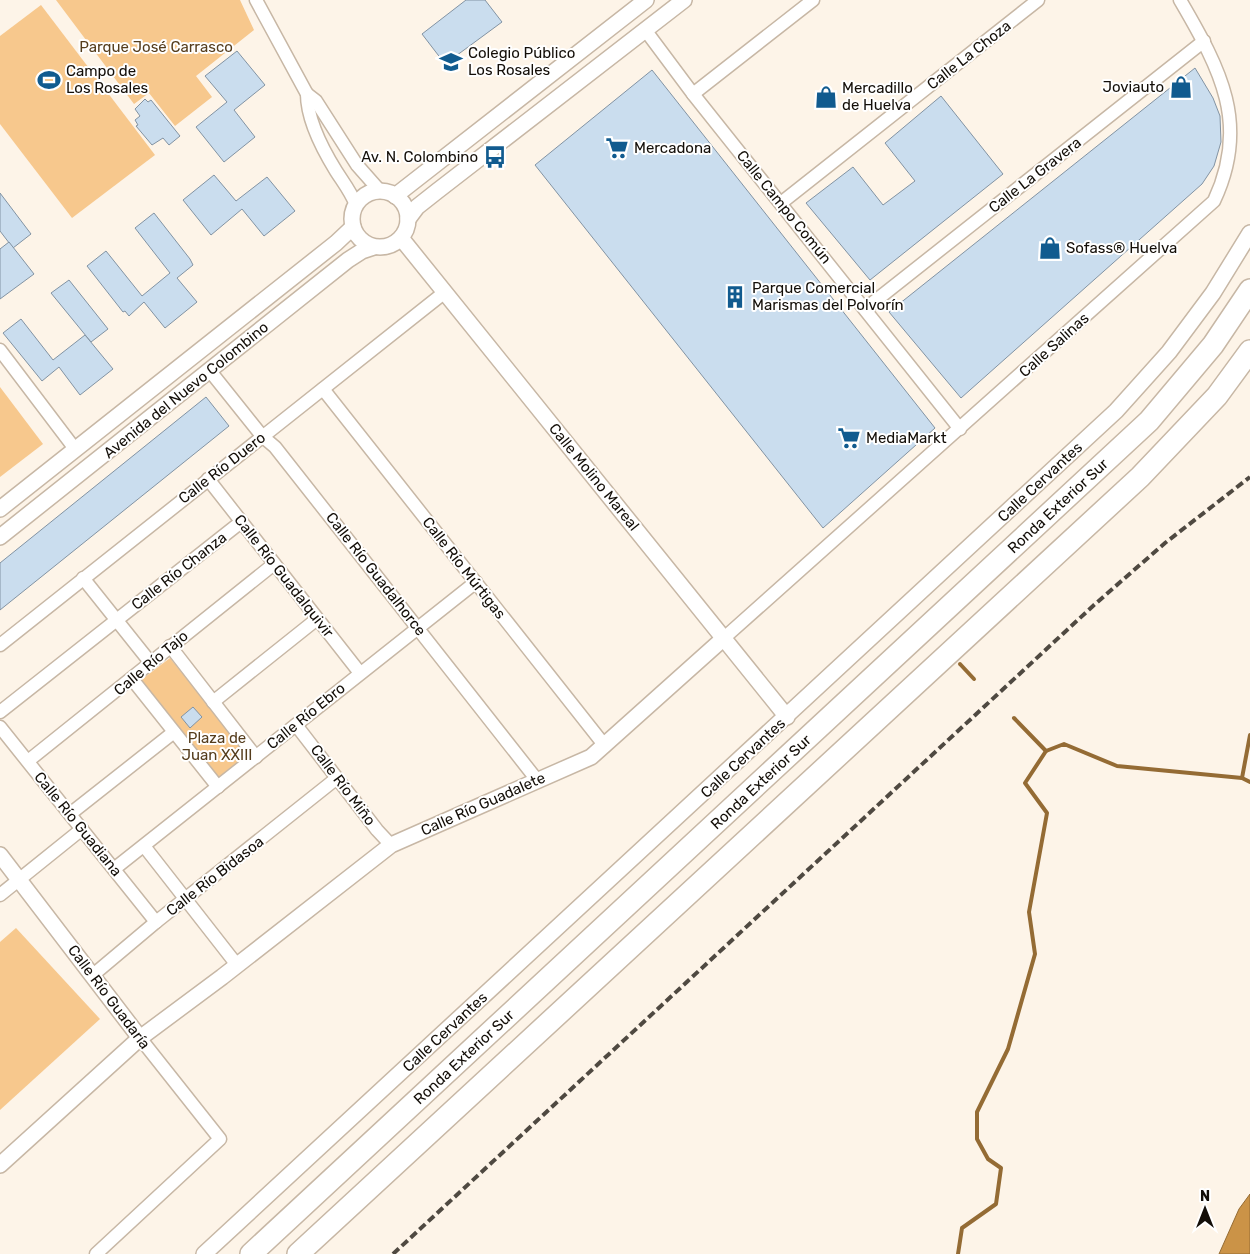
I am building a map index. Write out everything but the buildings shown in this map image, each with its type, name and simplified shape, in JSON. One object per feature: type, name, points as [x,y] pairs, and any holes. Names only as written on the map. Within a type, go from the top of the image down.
[{"type":"highway","name":"Ronda Exterior Sur","points":[[251,1254],[1149,421],[1212,345],[1250,290]]},
{"type":"highway","points":[[298,1254],[1126,490],[1217,396],[1250,351]]},
{"type":"highway","points":[[1217,396],[1250,371]]},
{"type":"street","points":[[256,0],[307,94],[316,100],[362,171],[380,191],[395,196],[407,210],[408,219]]},
{"type":"street","points":[[395,196],[646,0]]},
{"type":"street","points":[[380,191],[362,197],[356,204],[353,212],[353,227],[361,240],[374,246],[389,246],[401,238],[408,219],[417,207],[684,0]]},
{"type":"street","points":[[693,94],[813,0]]},
{"type":"street","name":"Calle La Choza","points":[[781,203],[1038,0]]},
{"type":"street","points":[[1180,0],[1230,82],[1240,102]]},
{"type":"street","name":"Calle Campo Común","points":[[646,31],[693,94],[960,428]]},
{"type":"street","name":"Calle La Gravera","points":[[865,309],[1204,41]]},
{"type":"street","points":[[307,94],[307,104],[329,159],[352,194],[356,204]]},
{"type":"street","name":"Calle Salinas","points":[[724,638],[1214,201],[1228,185],[1238,166],[1242,152]]},
{"type":"street","name":"Avenida del Nuevo Colombino","points":[[0,509],[328,249],[353,227]]},
{"type":"street","name":"Calle Cervantes","points":[[204,1254],[788,717],[1116,411],[1169,352],[1208,300],[1250,233]]},
{"type":"street","name":"Calle Molino Mareal","points":[[401,238],[788,717]]},
{"type":"street","name":"Avenida del Nuevo Colombino","points":[[0,537],[348,260],[374,246]]},
{"type":"street","name":"Calle Río Duero","points":[[0,645],[446,292]]},
{"type":"street","points":[[0,350],[75,449]]},
{"type":"street","name":"Calle Río Guadalhorce","points":[[210,371],[262,436],[275,447],[418,626],[537,780]]},
{"type":"street","name":"Calle Río Múrtigas","points":[[323,389],[605,746]]},
{"type":"street","name":"Calle Río Guadalquivir","points":[[208,479],[360,673]]},
{"type":"street","name":"Calle Río Chanza","points":[[0,712],[241,522]]},
{"type":"street","name":"Calle Río Tajo","points":[[28,762],[274,564]]},
{"type":"street","points":[[83,578],[150,662]]},
{"type":"street","name":"Calle Río Ebro","points":[[114,869],[418,626],[476,582]]},
{"type":"street","points":[[213,702],[317,619]]},
{"type":"street","name":"Calle Río Guadalete","points":[[0,1165],[140,1038],[222,977],[391,845],[591,757],[724,638]]},
{"type":"street","points":[[170,646],[256,757]]},
{"type":"street","points":[[132,679],[218,787]]},
{"type":"street","name":"Calle Río Miño","points":[[296,725],[377,830],[391,845]]},
{"type":"street","name":"Calle Río Guadiana","points":[[0,727],[156,922]]},
{"type":"street","points":[[70,814],[174,732]]},
{"type":"street","name":"Calle Río Bidasoa","points":[[93,975],[156,922],[337,778]]},
{"type":"street","points":[[0,895],[82,830]]},
{"type":"street","points":[[144,846],[236,966]]},
{"type":"street","name":"Calle Río Guadaría","points":[[0,855],[220,1139],[96,1254]]},
{"type":"green space","name":"Parque José Carrasco","points":[[56,0],[240,0],[254,30],[196,76],[212,97],[175,126],[149,93],[134,104]]},
{"type":"green space","name":"Campo de Los Rosales","points":[[41,5],[155,155],[72,218],[0,124],[0,36]]},
{"type":"green space","points":[[0,387],[43,444],[0,477]]},
{"type":"green space","name":"Plaza de Juan XXIII","points":[[170,658],[250,757],[220,780],[141,680]]},
{"type":"green space","points":[[16,928],[100,1019],[0,1110],[0,942]]},
{"type":"shaded area","points":[[1250,1194],[1250,1254],[1219,1254],[1239,1209]]},
{"type":"waterway","points":[[960,664],[974,679]]},
{"type":"waterway","points":[[1014,718],[1046,751]]},
{"type":"waterway","points":[[1242,778],[1250,735]]},
{"type":"waterway","points":[[958,1254],[962,1228],[996,1204],[1001,1168],[988,1159],[977,1139],[977,1112],[1008,1049],[1035,954],[1029,912],[1047,813],[1025,783],[1046,751],[1064,744],[1117,766],[1242,778],[1250,782]]},
{"type":"railway","points":[[393,1254],[1094,605],[1165,543],[1250,477]]},
{"type":"place","name":"Colegio Público Los Rosales","points":[[451,62]]},
{"type":"place","name":"Campo de Los Rosales","points":[[49,80]]},
{"type":"place","name":"Joviauto","points":[[1181,87]]},
{"type":"place","name":"Mercadillo de Huelva","points":[[826,97]]},
{"type":"place","name":"Mercadona","points":[[617,148]]},
{"type":"place","name":"Av. N. Colombino","points":[[495,157]]},
{"type":"place","name":"Sofass® Huelva","points":[[1050,248]]},
{"type":"place","name":"Parque Comercial Marismas del Polvorín","points":[[735,297]]},
{"type":"place","name":"MediaMarkt","points":[[849,438]]}]
